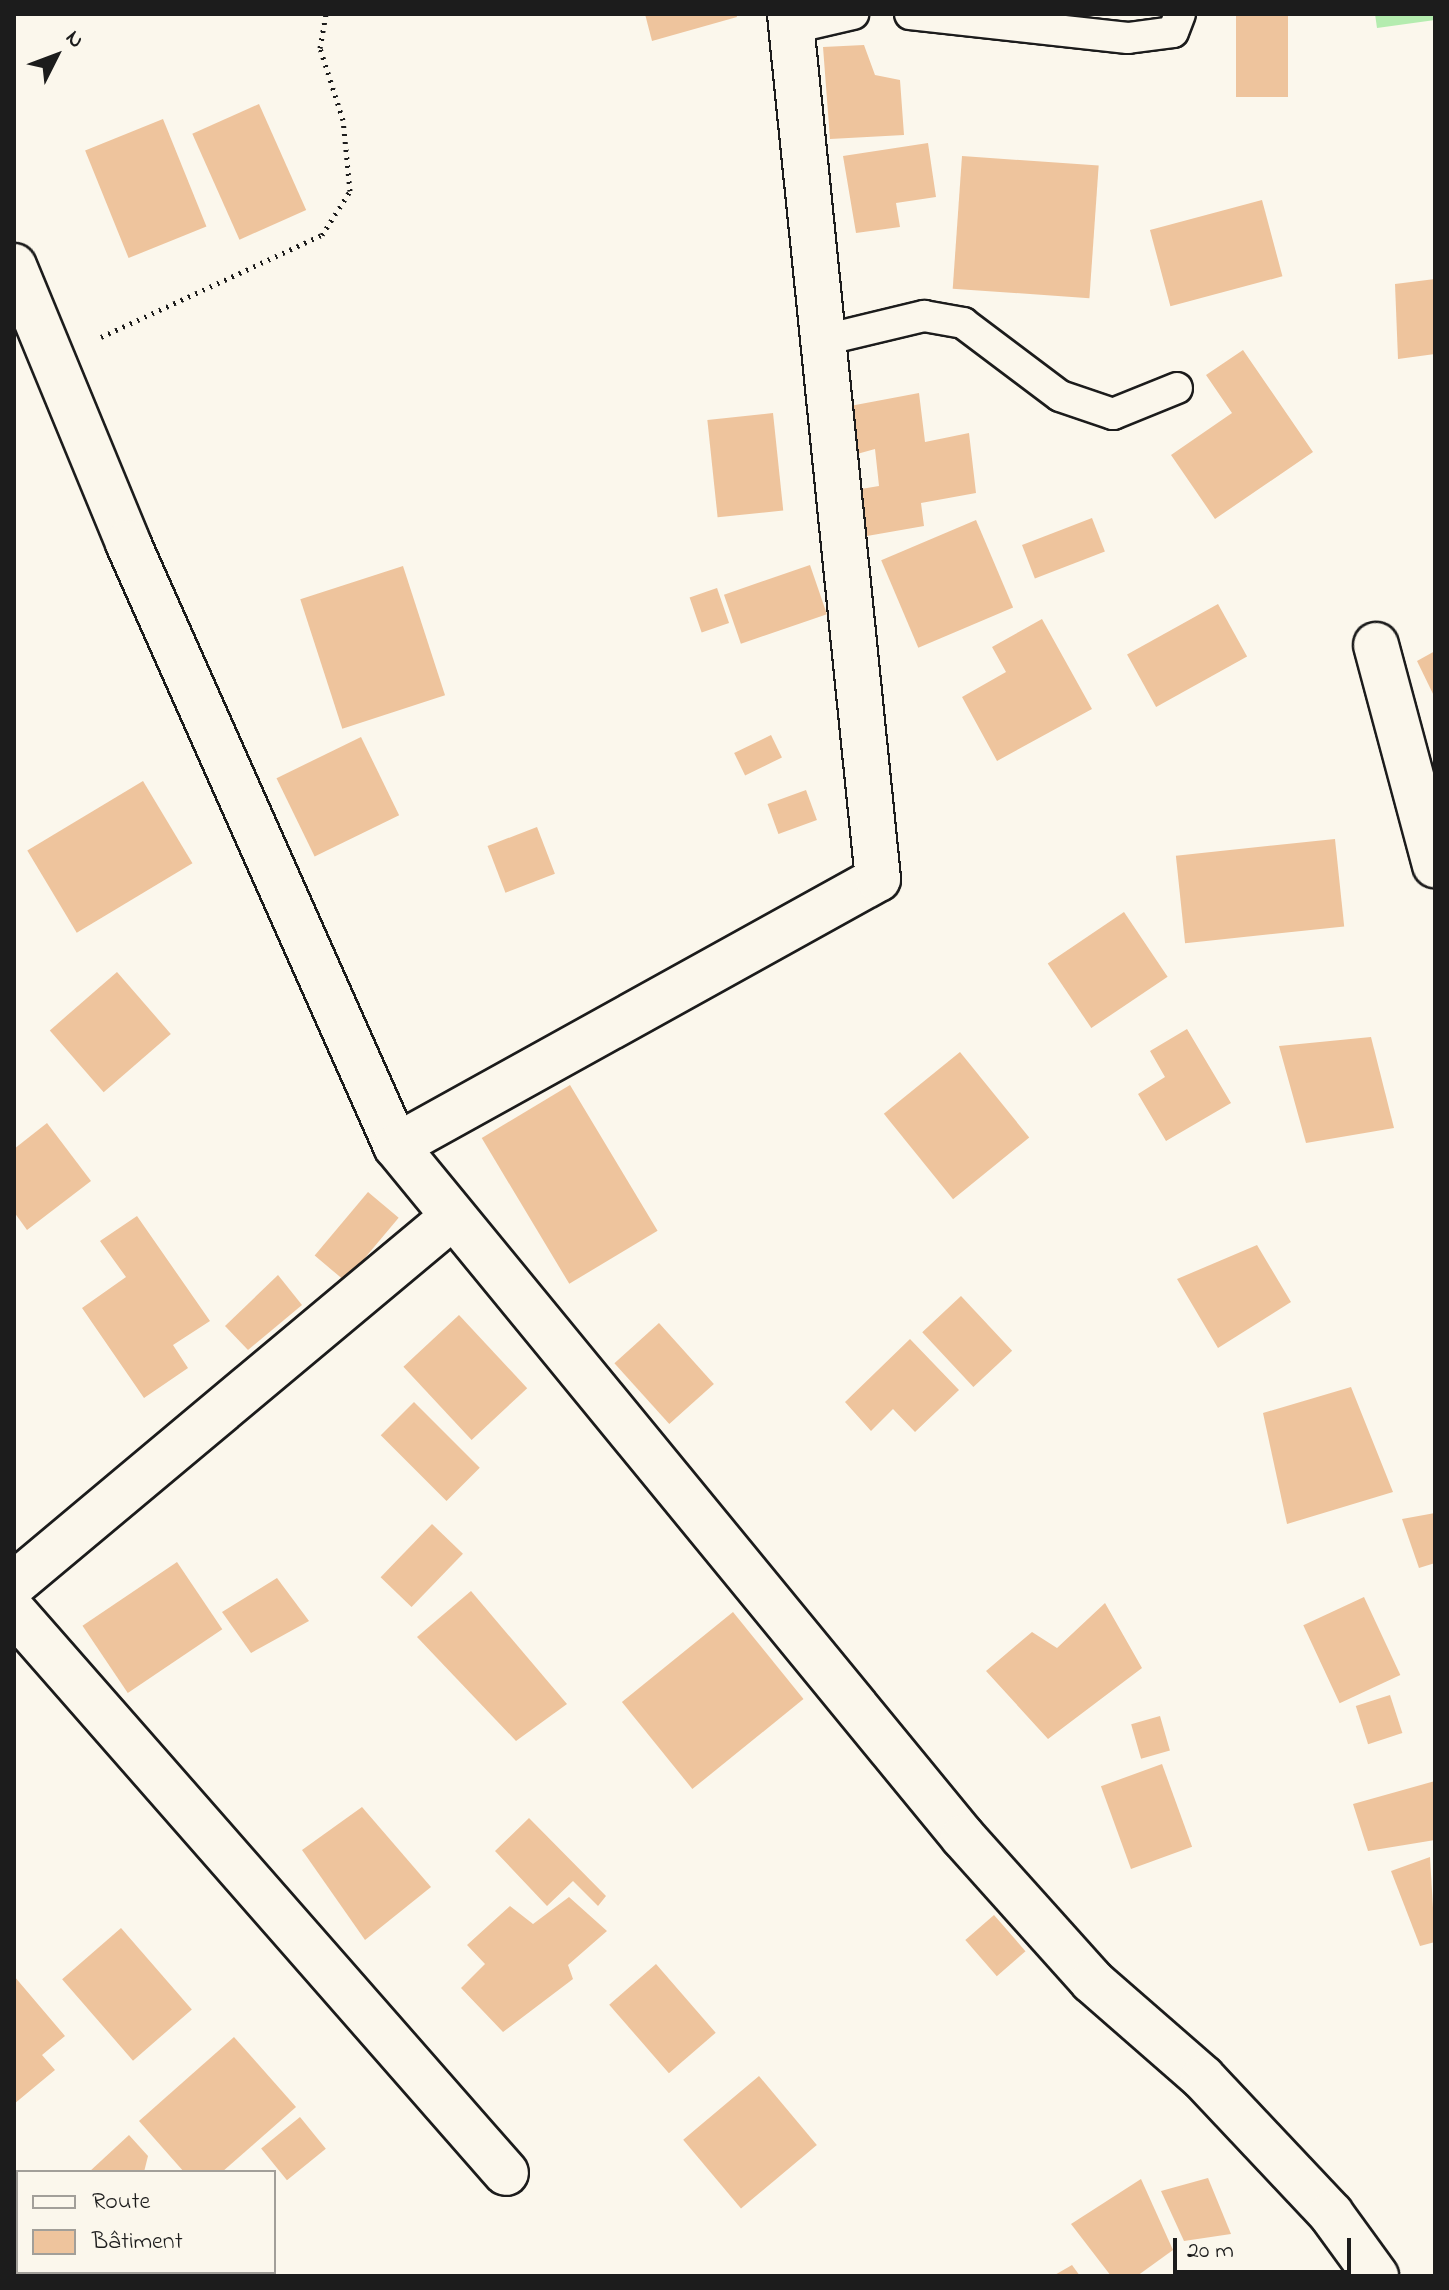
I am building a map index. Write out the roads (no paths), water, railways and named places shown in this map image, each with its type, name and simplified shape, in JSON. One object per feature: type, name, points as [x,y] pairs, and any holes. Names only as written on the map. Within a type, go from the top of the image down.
[{"type":"street","points":[[396,1146],[878,879],[828,339],[791,21]]},
{"type":"street","points":[[14,266],[396,1146],[450,1219],[963,1837],[1092,1981],[1235,2112],[1331,2214],[1376,2276]]},
{"type":"street","points":[[1376,645],[1435,865]]},
{"type":"street","points":[[14,1584],[450,1219]]},
{"type":"street","points":[[14,1612],[506,2173]]},
{"type":"lane","points":[[791,21],[853,14]]},
{"type":"lane","points":[[910,14],[1128,38],[1173,32],[1180,14]]},
{"type":"lane","points":[[828,339],[924,316],[963,323],[1060,396],[1113,414],[1177,388]]}]
